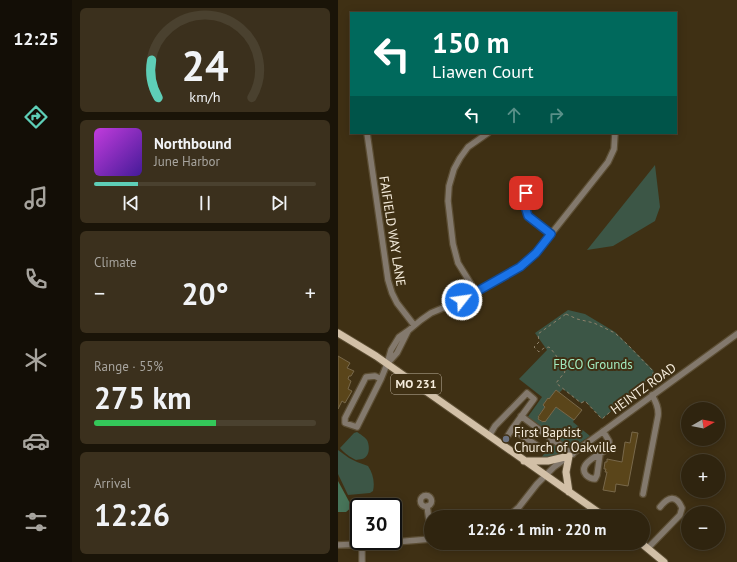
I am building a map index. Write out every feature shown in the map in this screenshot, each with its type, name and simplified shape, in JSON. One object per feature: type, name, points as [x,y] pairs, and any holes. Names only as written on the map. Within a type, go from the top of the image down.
[{"type":"main road","name":"MO 231","points":[[338,332],[387,364],[595,510]]},
{"type":"main road","points":[[524,461],[548,461],[571,455]]},
{"type":"main road","points":[[569,492],[566,472],[571,455]]},
{"type":"main road","points":[[650,550],[664,562]]},
{"type":"street","name":"FAIFIELD WAY LANE","points":[[367,134],[388,280],[397,304],[414,325]]},
{"type":"street","points":[[476,292],[458,263],[453,244],[448,201],[448,186],[454,169],[468,147],[487,134]]},
{"type":"street","points":[[381,379],[375,376],[366,377],[345,418],[345,423],[357,427],[381,379],[387,364],[397,353],[408,330],[431,314],[476,292],[520,267],[536,253],[608,162],[614,149],[616,134]]},
{"type":"street","points":[[524,203],[528,216],[551,234]]},
{"type":"street","name":"HEINTZ ROAD","points":[[516,510],[545,475],[554,467],[737,334]]},
{"type":"street","points":[[489,436],[495,426],[527,393],[534,399],[502,445]]},
{"type":"street","points":[[643,494],[659,410],[652,395]]},
{"type":"street","points":[[521,416],[571,455]]},
{"type":"street","points":[[512,429],[544,450],[552,439]]},
{"type":"street","points":[[600,454],[609,447],[610,444],[609,440],[602,431]]},
{"type":"street","points":[[650,546],[680,515],[682,508],[678,501],[673,499],[664,501],[660,507]]},
{"type":"street","points":[[427,506],[428,510]]},
{"type":"street","points":[[402,542],[424,540]]},
{"type":"street","points":[[338,544],[350,544]]},
{"type":"street","points":[[362,550],[362,562]]},
{"type":"path","points":[[566,314],[615,333],[654,371],[653,375],[602,419],[585,401],[581,404],[560,386],[556,383],[565,372],[562,364],[549,347],[544,348],[539,352],[534,347],[539,342],[538,334],[566,314]]},
{"type":"green space","points":[[655,165],[660,207],[655,221],[613,246],[587,250]]},
{"type":"green space","name":"FBCO Grounds","points":[[568,310],[585,314],[615,332],[653,370],[654,373],[653,376],[602,419],[585,401],[581,403],[563,389],[548,399],[543,405],[545,407],[538,416],[538,419],[542,422],[545,421],[556,407],[574,420],[573,422],[590,436],[560,456],[541,458],[558,436],[547,426],[543,431],[527,418],[542,397],[519,379],[547,350],[535,333]]},
{"type":"green space","points":[[357,432],[367,440],[369,448],[368,454],[365,458],[356,460],[347,455],[340,448],[354,433]]},
{"type":"green space","points":[[338,450],[349,458],[368,466],[373,478],[373,491],[370,493],[348,495],[338,474]]},
{"type":"green space","points":[[338,481],[350,503],[350,509],[346,512],[338,512]]},
{"type":"building","points":[[338,356],[350,363],[347,368],[354,371],[348,379],[351,381],[348,389],[352,391],[345,403],[342,401],[338,409]]},
{"type":"building","points":[[556,390],[582,410],[574,420],[556,407],[545,422],[538,419],[545,407],[543,405]]},
{"type":"building","points":[[632,432],[638,433],[628,486],[616,484],[615,492],[603,490],[607,472],[605,472],[606,469],[604,469],[605,462],[607,462],[607,459],[622,462],[625,442],[630,443]]},
{"type":"place","name":"First Baptist Church of Oakville","points":[[506,439]]},
{"type":"route","points":[[462,300],[520,267],[536,253],[551,234],[528,216],[524,203],[529,199],[528,194],[526,193]]}]
